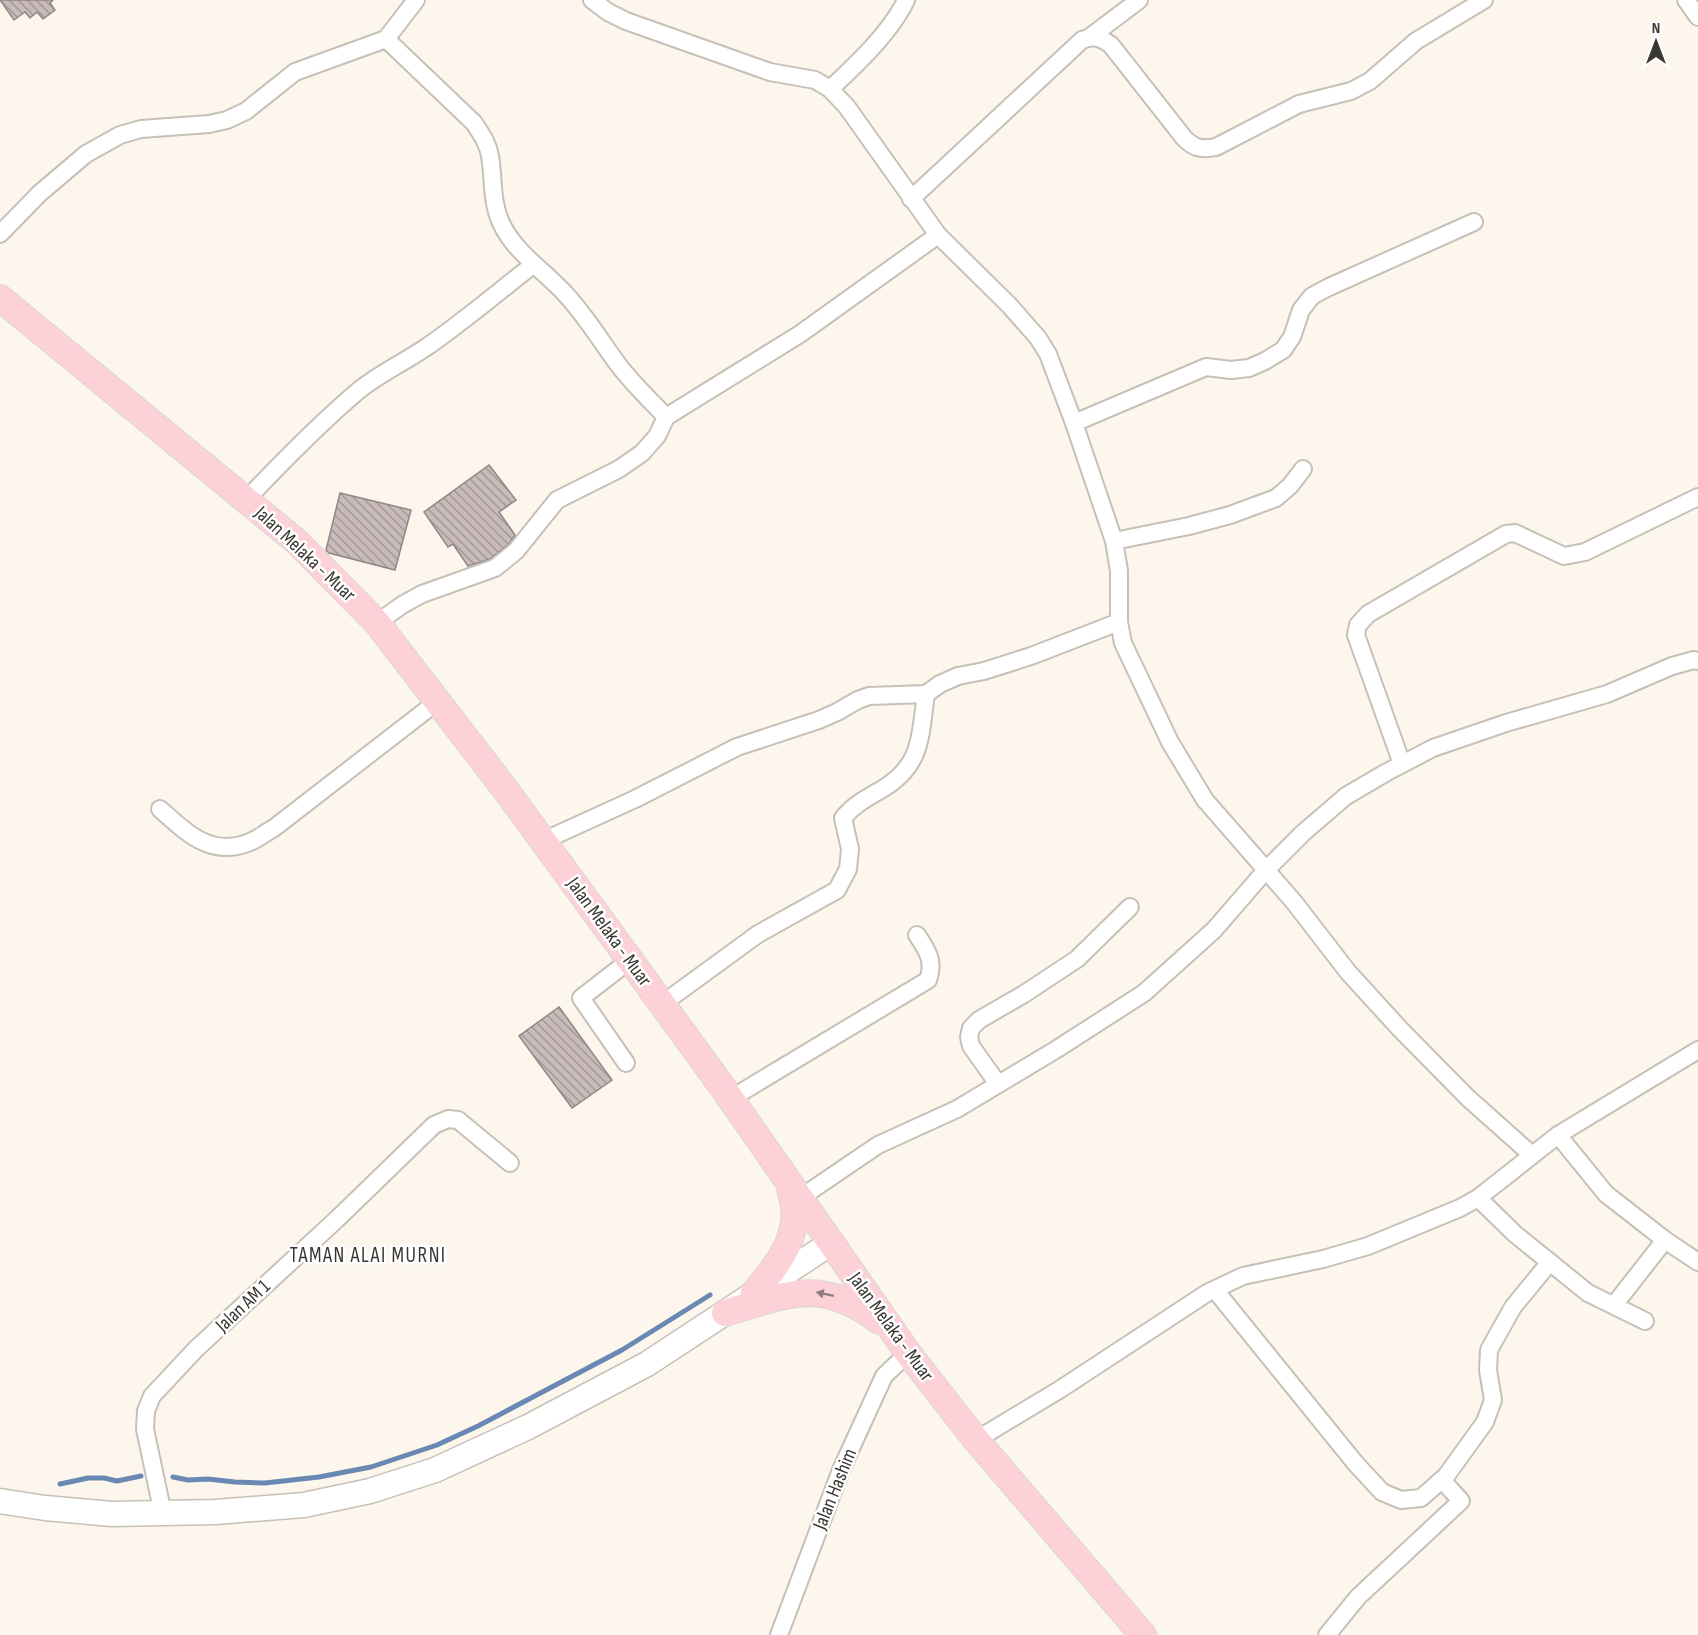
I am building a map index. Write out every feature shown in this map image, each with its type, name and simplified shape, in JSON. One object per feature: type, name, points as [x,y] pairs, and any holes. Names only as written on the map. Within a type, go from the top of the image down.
[{"type":"main road","name":"Jalan Melaka - Muar","points":[[0,298],[313,557],[376,623],[438,700],[630,960],[901,1343],[976,1440],[1143,1635]]},
{"type":"main road","points":[[754,1293],[777,1264],[789,1242],[796,1219],[794,1190]]},
{"type":"main road","points":[[0,1501],[112,1514],[163,1514],[304,1504],[370,1491],[435,1470],[528,1427],[646,1364],[831,1243]]},
{"type":"main road","points":[[725,1313],[786,1294],[813,1292],[840,1298],[861,1307],[901,1343]]},
{"type":"street","points":[[0,234],[40,193],[86,154],[120,135],[141,129],[209,124],[228,120],[246,111],[296,72],[386,39],[416,0]]},
{"type":"street","points":[[592,0],[608,12],[626,21],[770,72],[815,80],[830,88],[847,107],[938,235],[1009,305],[1038,338],[1048,354],[1074,423],[1114,541],[1119,571],[1119,622],[1123,643],[1170,742],[1205,800],[1294,902],[1348,972],[1400,1029],[1468,1098],[1532,1155]]},
{"type":"street","points":[[830,88],[852,69],[900,12],[906,0]]},
{"type":"street","points":[[911,199],[1082,40],[1090,37],[1138,0]]},
{"type":"street","points":[[1090,37],[1101,38],[1112,45],[1184,138],[1192,147],[1204,150],[1216,147],[1299,104],[1351,91],[1370,81],[1416,41],[1484,0]]},
{"type":"street","points":[[1686,0],[1698,18]]},
{"type":"street","points":[[386,39],[474,123],[486,140],[490,156],[493,200],[501,224],[533,265],[556,283],[575,304],[621,368],[666,417]]},
{"type":"street","points":[[1074,423],[1206,367],[1231,370],[1249,368],[1265,361],[1283,350],[1292,337],[1301,310],[1312,296],[1329,286],[1474,222]]},
{"type":"street","points":[[376,623],[422,594],[495,568],[516,551],[557,500],[619,469],[642,453],[657,436],[666,417],[800,334],[938,235]]},
{"type":"street","points":[[246,500],[295,448],[358,391],[376,377],[444,335],[533,265]]},
{"type":"street","points":[[1114,541],[1157,534],[1219,518],[1276,498],[1290,486],[1303,469]]},
{"type":"street","points":[[1402,764],[1356,636],[1358,625],[1368,614],[1506,534],[1515,533],[1563,556],[1585,552],[1698,496]]},
{"type":"street","points":[[543,841],[635,799],[737,747],[819,720],[858,700],[869,696],[926,694],[957,676],[984,671],[1024,658],[1119,622]]},
{"type":"street","points":[[794,1190],[878,1145],[957,1109],[1144,993],[1214,930],[1266,870],[1303,833],[1346,796],[1433,748],[1506,723],[1607,694],[1672,666],[1698,661]]},
{"type":"street","points":[[662,1004],[758,934],[837,890],[848,869],[850,849],[843,818],[851,808],[900,778],[916,754],[926,694]]},
{"type":"street","points":[[160,809],[189,834],[208,845],[229,848],[251,842],[274,828],[438,700]]},
{"type":"street","points":[[998,1084],[971,1046],[969,1037],[971,1028],[979,1020],[1077,959],[1130,907]]},
{"type":"street","points":[[730,1099],[928,980],[931,971],[929,952],[917,935]]},
{"type":"street","points":[[626,1062],[581,998],[630,960]]},
{"type":"street","points":[[976,1440],[1215,1290],[1244,1276],[1323,1259],[1368,1246],[1460,1208],[1478,1198],[1558,1135],[1698,1050]]},
{"type":"street","name":"Jalan AM 1","points":[[163,1514],[145,1429],[146,1411],[152,1396],[196,1349],[336,1220],[434,1125],[448,1119],[458,1120],[510,1163]]},
{"type":"street","points":[[1558,1135],[1606,1194],[1665,1240],[1698,1262]]},
{"type":"street","points":[[1478,1198],[1515,1234],[1588,1293],[1645,1321]]},
{"type":"street","points":[[1614,1305],[1665,1240]]},
{"type":"street","points":[[1215,1290],[1356,1464],[1382,1492],[1401,1500],[1421,1498],[1442,1480],[1485,1422],[1493,1400],[1488,1370],[1489,1350],[1514,1307],[1550,1262]]},
{"type":"street","name":"Jalan Hashim","points":[[779,1635],[841,1470],[901,1343]]},
{"type":"street","points":[[1327,1635],[1358,1597],[1461,1501],[1442,1480]]},
{"type":"building","points":[[0,0],[53,0],[50,3],[55,10],[43,19],[37,12],[30,18],[25,12],[14,20]]},
{"type":"building","points":[[489,465],[516,500],[499,512],[515,535],[509,544],[490,559],[468,566],[453,544],[448,547],[424,512]]},
{"type":"building","points":[[340,493],[411,510],[395,570],[329,553],[326,550]]},
{"type":"building","points":[[559,1007],[612,1080],[572,1108],[519,1036]]},
{"type":"waterway","points":[[173,1477],[188,1480],[265,1483],[319,1477],[371,1467],[437,1445],[478,1426],[622,1350],[710,1295]]},
{"type":"waterway","points":[[60,1484],[88,1478],[117,1481],[141,1476]]},
{"type":"district","name":"TAMAN ALAI MURNI","points":[[368,1255]]}]
